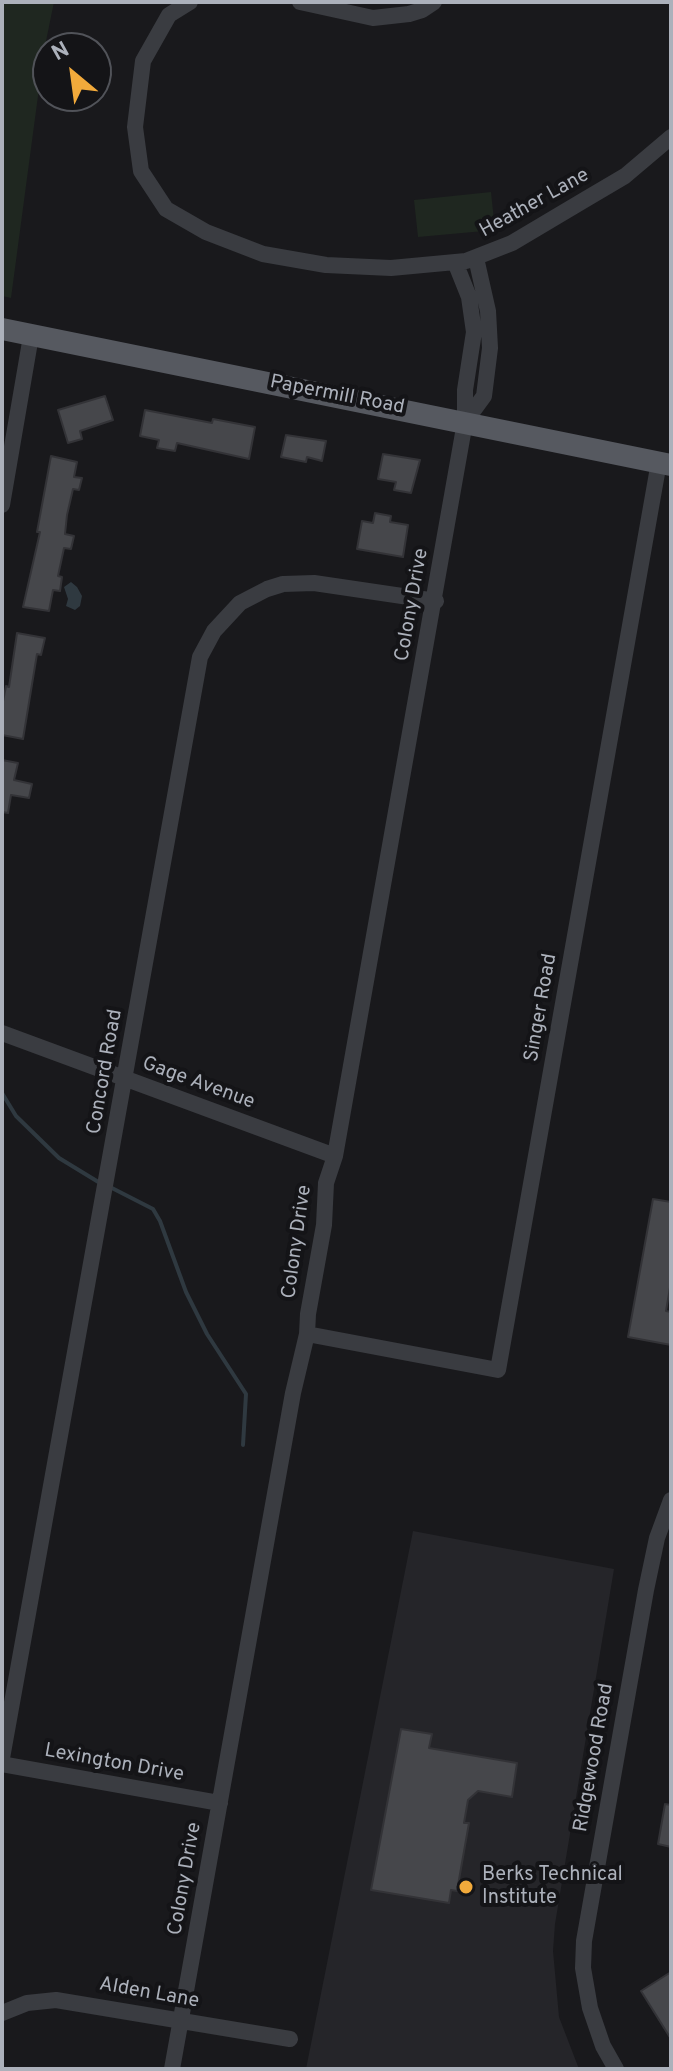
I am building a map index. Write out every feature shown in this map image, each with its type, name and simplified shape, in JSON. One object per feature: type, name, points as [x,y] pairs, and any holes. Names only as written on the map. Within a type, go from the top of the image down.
[{"type":"main road","name":"Papermill Road","points":[[2,329],[665,463]]},
{"type":"street","name":"Heather Lane","points":[[190,2],[169,15],[143,61],[135,127],[141,171],[166,209],[206,232],[263,254],[326,265],[391,268],[476,258],[512,243],[625,176],[671,137]]},
{"type":"street","points":[[300,2],[329,4],[380,18],[409,14],[434,2]]},
{"type":"street","name":"Colony Drive","points":[[465,422],[484,396],[490,348],[488,311],[476,258]]},
{"type":"street","name":"Colony Drive","points":[[172,2069],[293,1393],[307,1334],[325,1212],[326,1183],[335,1156],[430,620],[436,601],[465,422],[465,390],[474,332],[469,297],[455,262]]},
{"type":"street","points":[[2,505],[31,336]]},
{"type":"street","name":"Singer Road","points":[[307,1334],[498,1370],[665,463]]},
{"type":"street","name":"Concord Road","points":[[2,1761],[200,657],[214,631],[240,603],[283,584],[314,583],[436,601]]},
{"type":"street","name":"Gage Avenue","points":[[2,1033],[335,1156]]},
{"type":"street","name":"Ridgewood Road","points":[[616,2069],[603,2046],[590,2008],[583,1968],[584,1941],[646,1590],[657,1538],[671,1500]]},
{"type":"street","name":"Lexington Drive","points":[[2,1761],[220,1803]]},
{"type":"street","name":"Alden Lane","points":[[2,2013],[27,2003],[56,2000],[290,2039]]},
{"type":"shaded area","points":[[2,2],[54,2],[48,32],[32,32],[32,112],[36,112],[11,298],[2,296]]},
{"type":"shaded area","points":[[491,192],[495,230],[418,237],[414,200]]},
{"type":"shaded area","points":[[71,582],[82,596],[80,606],[75,610],[66,606],[68,599],[64,587]]},
{"type":"shaded area","points":[[413,1531],[614,1569],[553,1951],[559,2017],[579,2069],[306,2069]]},
{"type":"building","points":[[105,396],[113,420],[80,431],[82,439],[68,443],[58,410]]},
{"type":"building","points":[[145,410],[212,423],[213,419],[255,427],[249,459],[177,443],[175,451],[157,448],[159,440],[140,436]]},
{"type":"building","points":[[286,435],[326,441],[322,461],[307,457],[306,462],[281,457]]},
{"type":"building","points":[[383,454],[420,460],[411,493],[394,490],[396,482],[378,479]]},
{"type":"building","points":[[51,456],[77,462],[74,477],[82,478],[79,490],[73,489],[67,515],[65,534],[74,536],[71,549],[64,548],[58,576],[62,577],[60,591],[53,590],[49,611],[23,607],[40,532],[37,532]]},
{"type":"building","points":[[375,513],[391,516],[390,522],[408,525],[403,557],[357,549],[362,521],[373,523]]},
{"type":"building","points":[[17,633],[45,638],[41,655],[37,654],[23,739],[2,735],[2,706],[6,686],[9,687]]},
{"type":"building","points":[[2,760],[18,763],[14,780],[32,784],[29,798],[11,795],[8,813],[2,812]]},
{"type":"building","points":[[653,1199],[671,1202],[671,1282],[666,1311],[671,1312],[671,1345],[628,1337]]},
{"type":"building","points":[[401,1729],[432,1734],[429,1748],[517,1763],[512,1797],[478,1791],[468,1800],[464,1823],[469,1823],[457,1891],[451,1890],[449,1903],[371,1890]]},
{"type":"building","points":[[665,1804],[671,1805],[671,1847],[658,1844]]},
{"type":"building","points":[[671,1972],[671,2039],[641,1991]]},
{"type":"waterway","points":[[2,1093],[16,1116],[59,1158],[100,1183]]},
{"type":"waterway","points":[[108,1186],[153,1209],[160,1221],[186,1292],[207,1334],[246,1394],[243,1445]]},
{"type":"place","name":"Berks Technical Institute","points":[[466,1887]]}]
